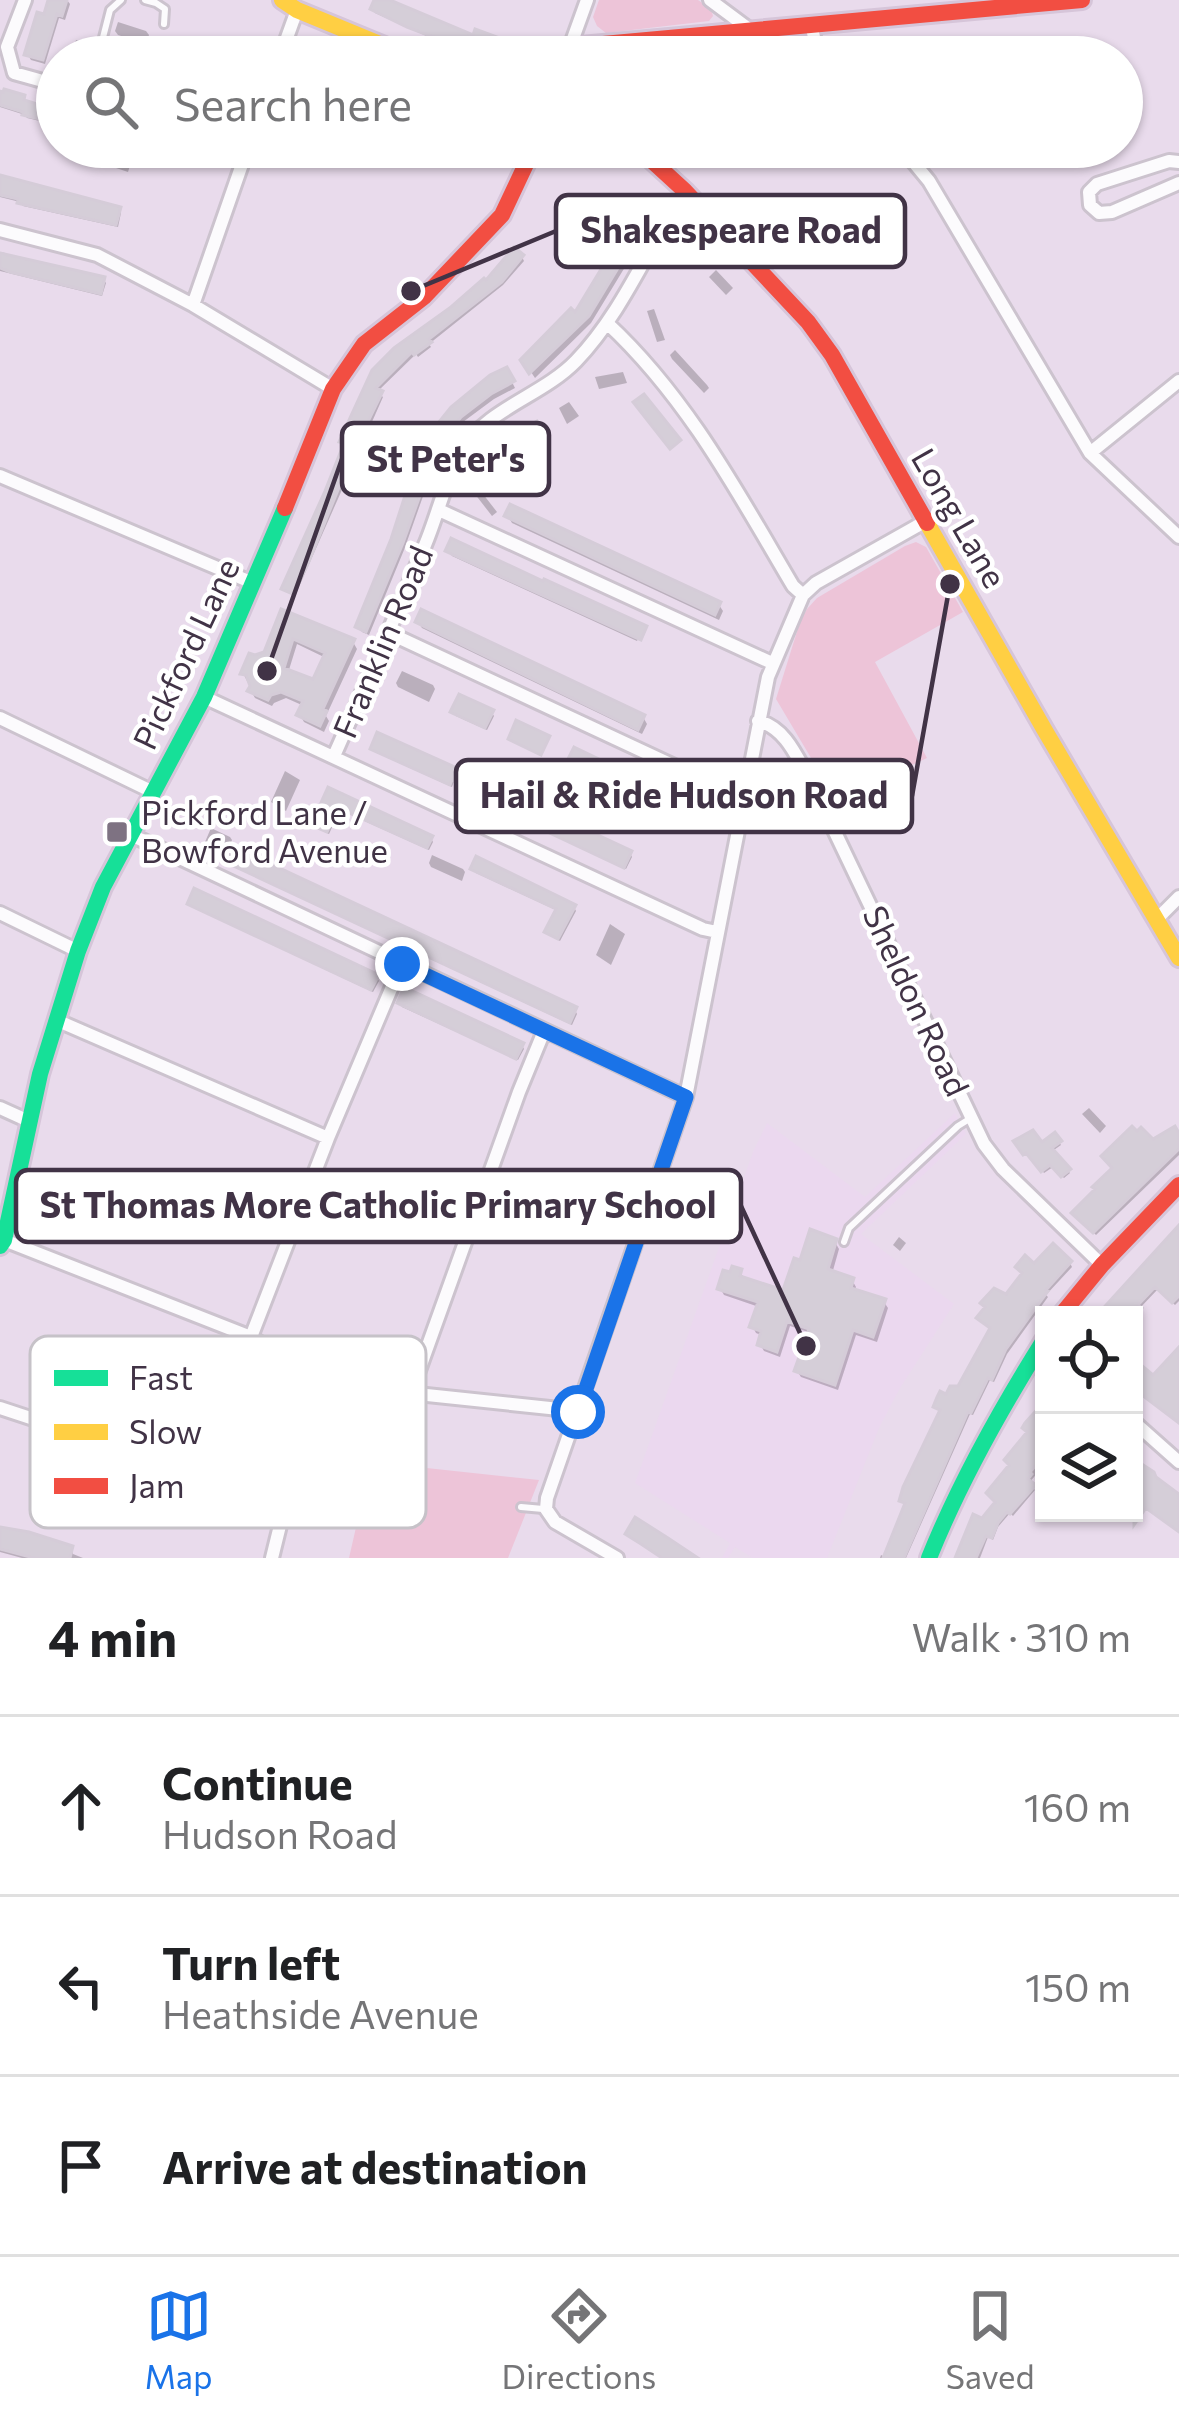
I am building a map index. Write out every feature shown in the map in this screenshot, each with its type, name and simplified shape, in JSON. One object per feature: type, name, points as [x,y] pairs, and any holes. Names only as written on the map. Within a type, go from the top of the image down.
[{"type":"street","points":[[25,0],[7,47],[14,74],[36,80]]},
{"type":"street","points":[[574,36],[587,0]]},
{"type":"street","points":[[710,0],[749,29]]},
{"type":"street","points":[[694,36],[1082,0]]},
{"type":"street","points":[[284,36],[289,5],[362,36]]},
{"type":"street","points":[[811,24],[814,36]]},
{"type":"street","points":[[1179,161],[1097,184],[1089,192],[1090,205],[1099,213],[1112,212],[1179,183]]},
{"type":"street","points":[[193,305],[241,168]]},
{"type":"street","name":"Pickford Lane","points":[[2,1243],[40,1074],[78,951],[129,834],[204,697],[333,389],[364,344],[424,297],[502,215],[524,168]]},
{"type":"street","name":"Long Lane","points":[[660,168],[808,322],[832,355],[1179,958]]},
{"type":"street","points":[[918,168],[1090,453],[1179,537]]},
{"type":"street","name":"Franklin Road","points":[[334,756],[440,510],[458,456],[492,418],[553,382],[577,360],[607,323],[685,191]]},
{"type":"street","points":[[0,230],[98,255],[193,305],[333,389]]},
{"type":"street","points":[[607,323],[703,435],[802,595]]},
{"type":"street","points":[[1090,453],[1179,381]]},
{"type":"street","points":[[0,476],[254,583]]},
{"type":"street","points":[[440,510],[772,663]]},
{"type":"street","points":[[617,1558],[597,1553],[555,1522],[546,1509],[547,1498],[686,1097],[772,663],[802,595],[926,521]]},
{"type":"street","points":[[389,633],[743,798]]},
{"type":"street","points":[[204,697],[718,932]]},
{"type":"street","points":[[0,718],[153,792]]},
{"type":"street","name":"Sheldon Road","points":[[758,721],[784,736],[812,784],[984,1144],[1003,1169],[1102,1265]]},
{"type":"street","points":[[129,834],[686,1097]]},
{"type":"street","points":[[1156,920],[1179,898]]},
{"type":"street","points":[[0,913],[78,951]]},
{"type":"street","points":[[251,1336],[402,964]]},
{"type":"street","points":[[56,1020],[328,1138]]},
{"type":"street","points":[[426,1351],[544,1031]]},
{"type":"street","points":[[0,1108],[31,1122]]},
{"type":"street","points":[[1068,1306],[1179,1185]]},
{"type":"street","points":[[2,1243],[248,1336]]},
{"type":"street","points":[[928,1558],[967,1468],[1035,1355]]},
{"type":"street","points":[[426,1396],[578,1412]]},
{"type":"street","points":[[0,1408],[30,1418]]},
{"type":"street","points":[[1143,1430],[1179,1462]]},
{"type":"street","points":[[272,1558],[279,1528]]},
{"type":"lane","points":[[103,36],[110,10],[121,0]]},
{"type":"lane","points":[[145,0],[165,9],[164,24]]},
{"type":"lane","points":[[844,1242],[849,1228],[971,1118]]},
{"type":"lane","points":[[521,1507],[546,1509]]},
{"type":"shaded area","points":[[0,0],[1179,0],[1179,1558],[0,1558]]},
{"type":"shaded area","points":[[599,0],[698,0],[713,16],[709,21],[606,33],[593,17]]},
{"type":"shaded area","points":[[916,542],[926,547],[963,612],[875,662],[927,758],[836,800],[776,699],[807,609],[817,598]]},
{"type":"shaded area","points":[[955,1113],[966,1134],[861,1234],[954,1304],[879,1428],[827,1558],[753,1558],[735,1547],[728,1558],[722,1558],[730,1543],[635,1483],[767,1123],[865,1197]]},
{"type":"shaded area","points":[[426,1468],[539,1480],[508,1558],[349,1558],[356,1528],[426,1528]]},
{"type":"building","points":[[48,0],[67,0],[50,36],[36,36],[36,58],[24,55],[37,12],[44,14]]},
{"type":"building","points":[[374,0],[390,0],[473,35],[475,29],[494,36],[431,36],[370,9]]},
{"type":"building","points":[[3,92],[25,95],[24,100],[36,104],[36,118],[0,105]]},
{"type":"building","points":[[0,175],[121,207],[116,225],[17,203],[18,199],[0,195]]},
{"type":"building","points":[[626,228],[638,235],[589,316],[529,374],[520,360],[571,308],[575,312]]},
{"type":"building","points":[[514,247],[524,255],[502,282],[429,339],[432,342],[412,352],[376,388],[383,391],[308,564],[293,594],[281,589],[372,370],[394,348],[486,280]]},
{"type":"building","points":[[0,253],[105,277],[101,294],[0,268]]},
{"type":"building","points":[[507,367],[515,381],[461,417],[445,437],[442,434],[366,632],[355,627],[391,539],[422,443],[451,407]]},
{"type":"building","points":[[644,394],[681,440],[670,449],[633,402]]},
{"type":"building","points":[[537,421],[543,431],[508,451],[490,471],[478,461],[495,441]]},
{"type":"building","points":[[510,504],[721,602],[715,615],[504,516]]},
{"type":"building","points":[[451,538],[647,626],[641,640],[445,551]]},
{"type":"building","points":[[281,609],[355,639],[320,726],[296,715],[303,701],[281,692],[268,700],[247,691],[246,675],[240,674],[249,653],[264,652]],"holes":[[[293,639],[325,653],[313,679],[284,668]]]},
{"type":"building","points":[[421,609],[645,715],[638,730],[415,622]]},
{"type":"building","points":[[459,694],[494,710],[485,728],[450,712]]},
{"type":"building","points":[[516,720],[550,736],[541,755],[508,739]]},
{"type":"building","points":[[377,732],[466,772],[468,767],[503,784],[501,790],[632,851],[624,868],[501,810],[504,804],[370,749]]},
{"type":"building","points":[[574,747],[607,763],[598,781],[565,765]]},
{"type":"building","points":[[328,787],[433,836],[427,848],[338,808],[327,832],[311,825]]},
{"type":"building","points":[[232,846],[577,1007],[570,1023],[225,862]]},
{"type":"building","points":[[476,856],[576,905],[558,939],[544,932],[556,909],[470,869]]},
{"type":"building","points":[[194,888],[379,975],[371,990],[187,904]]},
{"type":"building","points":[[404,987],[524,1043],[516,1059],[397,1003]]},
{"type":"building","points":[[1132,1126],[1137,1131],[1141,1127],[1153,1139],[1175,1126],[1179,1149],[1093,1233],[1071,1213],[1112,1168],[1101,1156]]},
{"type":"building","points":[[1033,1130],[1042,1142],[1055,1132],[1062,1141],[1052,1148],[1071,1169],[1061,1177],[1050,1165],[1041,1172],[1013,1141]]},
{"type":"building","points":[[1179,1225],[1179,1296],[1172,1303],[1155,1287],[1139,1306],[1105,1306]]},
{"type":"building","points":[[810,1229],[837,1239],[828,1269],[854,1278],[851,1288],[886,1299],[873,1337],[853,1330],[835,1385],[794,1371],[809,1329],[787,1321],[777,1352],[757,1345],[761,1331],[749,1327],[758,1302],[717,1289],[723,1270],[730,1272],[732,1266],[742,1269],[740,1276],[783,1290]]},
{"type":"building","points":[[1053,1243],[1072,1261],[1046,1290],[968,1412],[904,1558],[883,1558],[905,1503],[899,1501],[903,1487],[940,1410],[933,1407],[937,1397],[940,1391],[946,1394],[950,1386],[958,1386],[990,1328],[976,1318],[985,1307],[980,1303],[994,1288],[1006,1294],[1022,1273],[1015,1267],[1025,1255],[1034,1263]]},
{"type":"building","points":[[1179,1347],[1179,1423],[1143,1396],[1143,1367],[1153,1375]]},
{"type":"building","points":[[1035,1412],[1035,1467],[1028,1479],[1035,1486],[1007,1512],[992,1538],[986,1536],[976,1558],[955,1558],[973,1514],[982,1518],[995,1502],[986,1493],[1009,1465],[1004,1460],[1027,1432],[1022,1428]]},
{"type":"building","points":[[1143,1465],[1179,1494],[1179,1532],[1146,1508],[1143,1512]]},
{"type":"building","points":[[635,1517],[698,1558],[662,1558],[625,1534]]},
{"type":"building","points":[[0,1527],[73,1546],[70,1558],[34,1558],[0,1549]]},
{"type":"traffic: fast","points":[[0,1246],[40,1074],[78,951],[103,887],[204,697],[285,508]]},
{"type":"traffic: fast","points":[[929,1558],[982,1446],[1035,1355]]},
{"type":"traffic: slow","points":[[282,0],[360,36]]},
{"type":"traffic: slow","points":[[927,523],[1179,958]]},
{"type":"traffic: jam","points":[[690,36],[1082,0]]},
{"type":"traffic: jam","points":[[285,508],[333,389],[364,344],[424,297],[502,215],[524,168]]},
{"type":"traffic: jam","points":[[660,168],[808,322],[832,355],[927,523]]},
{"type":"traffic: jam","points":[[1068,1306],[1179,1185]]},
{"type":"place","name":"Shakespeare Road","points":[[411,291]]},
{"type":"place","name":"Hail & Ride Hudson Road","points":[[950,584]]},
{"type":"place","name":"St Peter's","points":[[267,671]]},
{"type":"place","name":"Pickford Lane / Bowford Avenue","points":[[117,832]]},
{"type":"place","name":"St Thomas More Catholic Primary School","points":[[806,1346]]},
{"type":"route","points":[[402,964],[686,1097],[578,1412]]}]
